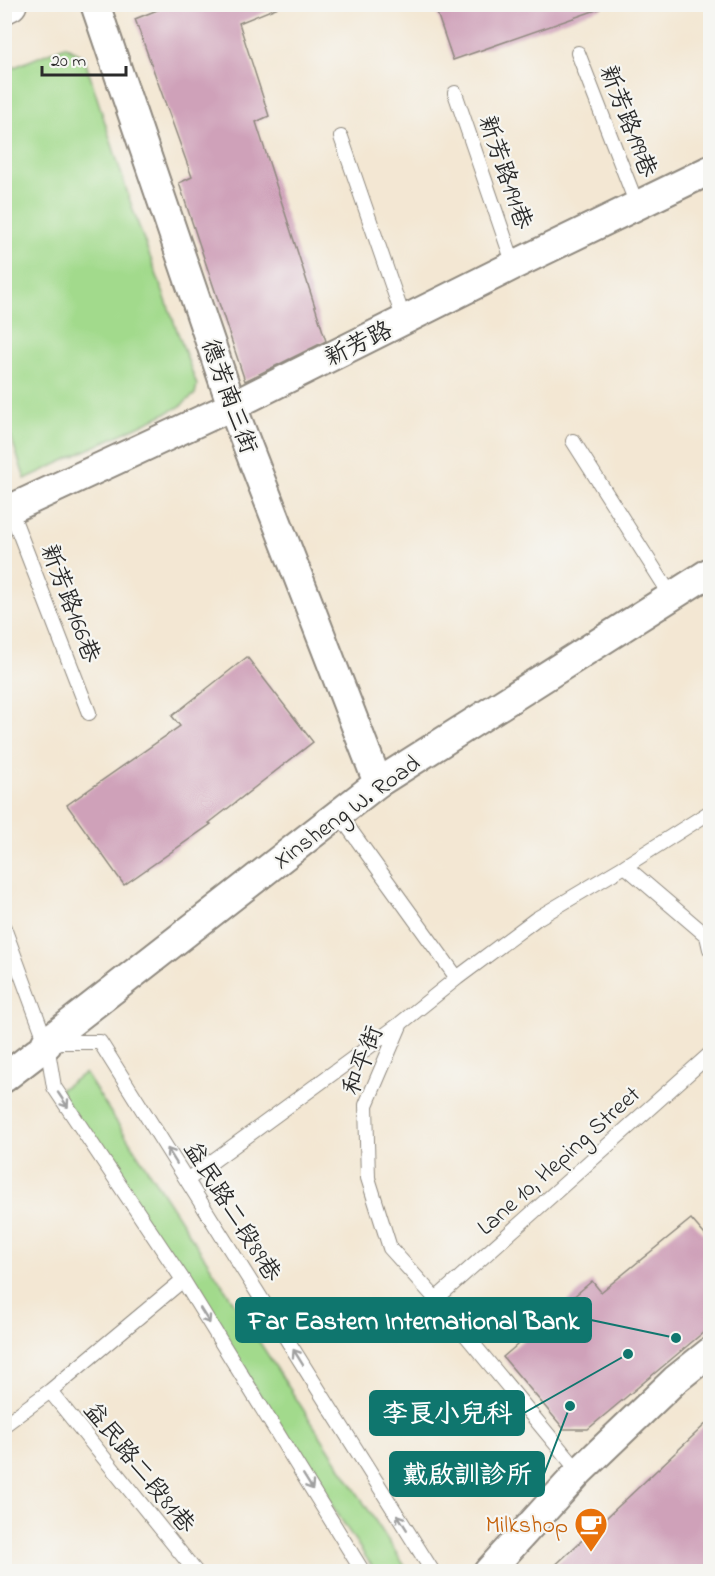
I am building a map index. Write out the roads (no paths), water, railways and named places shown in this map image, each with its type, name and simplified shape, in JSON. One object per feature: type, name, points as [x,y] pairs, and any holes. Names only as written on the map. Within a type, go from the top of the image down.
[{"type":"street","points":[[4,7],[10,4]]},
{"type":"street","name":"德芳南三街","points":[[95,4],[232,406],[378,783]]},
{"type":"street","name":"新芳路","points":[[7,510],[232,406],[514,265],[711,170]]},
{"type":"street","name":"Xinsheng W. Road","points":[[4,1078],[378,783],[711,572]]},
{"type":"street","points":[[488,1572],[579,1472],[675,1380],[711,1352]]},
{"type":"lane","name":"新芳路199巷","points":[[578,53],[637,205]]},
{"type":"lane","name":"新芳路191巷","points":[[455,93],[514,265]]},
{"type":"lane","points":[[341,137],[404,320]]},
{"type":"lane","points":[[573,441],[672,597]]},
{"type":"lane","name":"新芳路166巷","points":[[7,510],[89,713]]},
{"type":"lane","name":"和平街","points":[[579,1472],[436,1299],[390,1248],[368,1178],[366,1105],[401,1023],[536,919],[711,812]]},
{"type":"lane","points":[[338,813],[457,978]]},
{"type":"lane","points":[[625,866],[707,936],[711,949]]},
{"type":"lane","points":[[4,928],[47,1043],[54,1087],[183,1280],[363,1572]]},
{"type":"lane","points":[[187,1180],[401,1023]]},
{"type":"lane","name":"益民路二段89巷","points":[[47,1043],[100,1042],[433,1572]]},
{"type":"lane","name":"Lane 10, Heping Street","points":[[436,1299],[711,1054]]},
{"type":"lane","points":[[4,1425],[50,1391],[183,1280]]},
{"type":"lane","name":"益民路二段81巷","points":[[50,1391],[196,1572]]},
{"type":"place","name":"Far Eastern International Bank","points":[[676,1338]]},
{"type":"place","name":"李良小兒科","points":[[628,1354]]},
{"type":"place","name":"戴啟訓診所","points":[[570,1406]]},
{"type":"place","name":"Milkshop","points":[[591,1553]]}]
